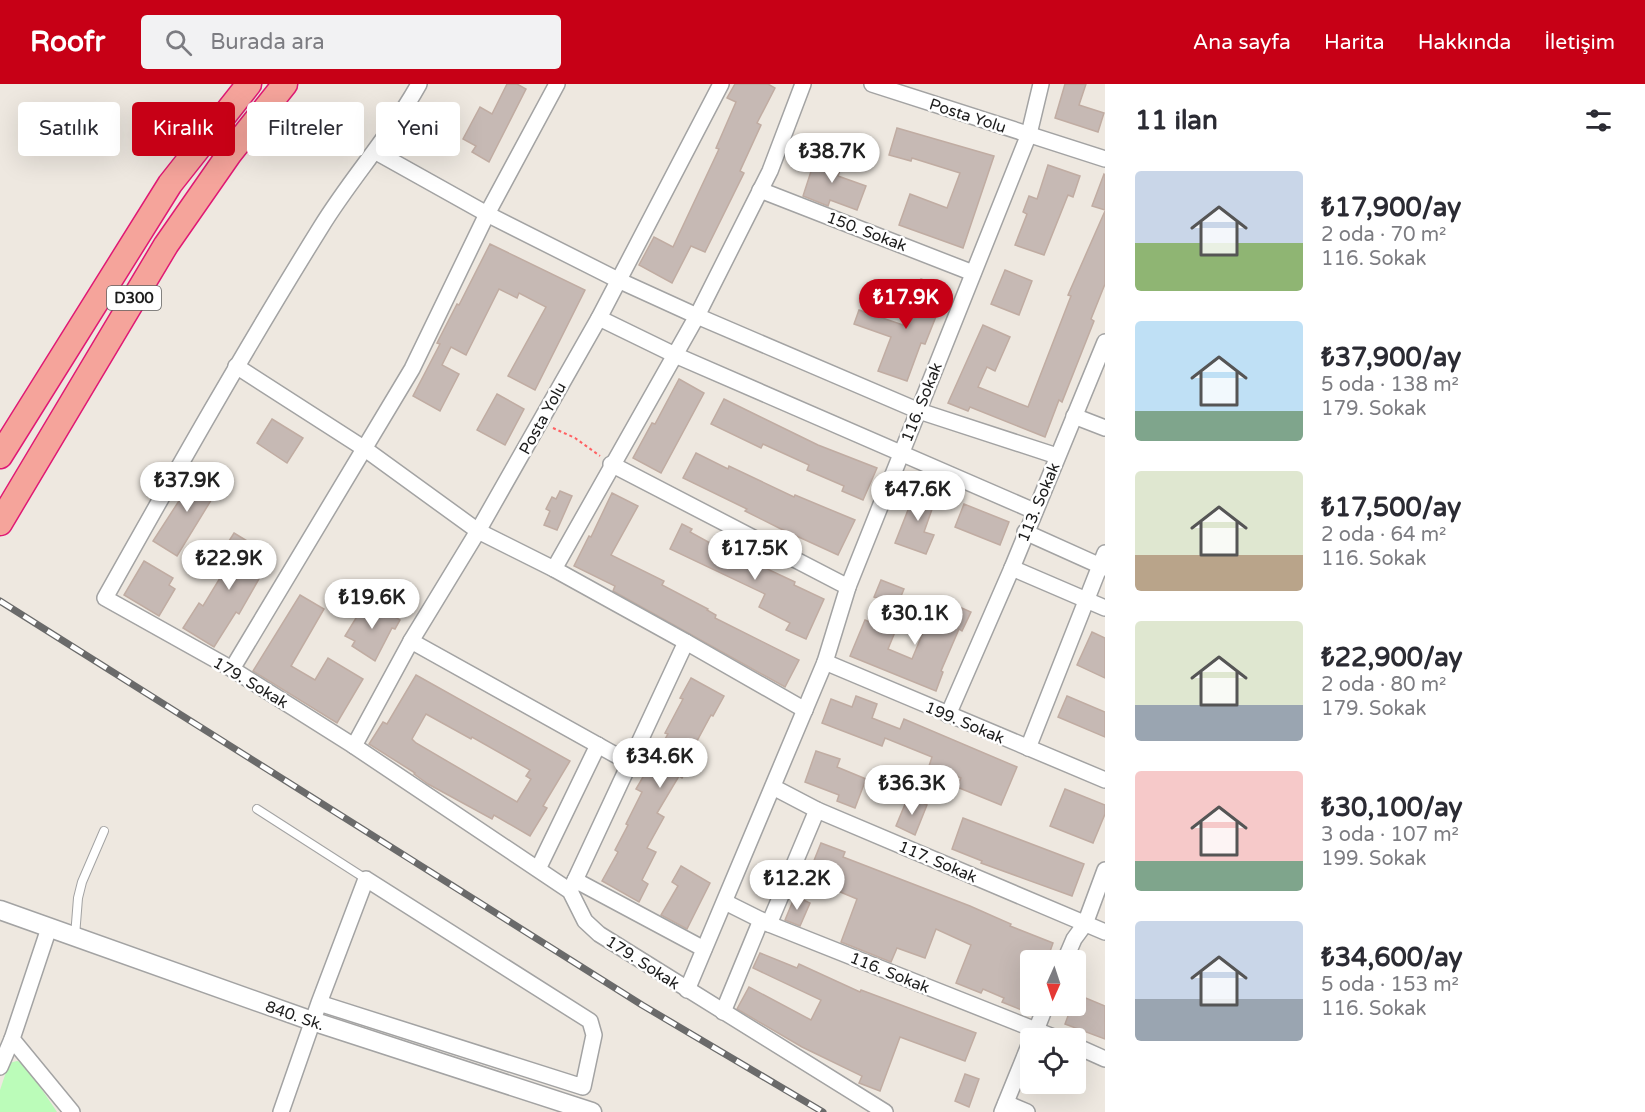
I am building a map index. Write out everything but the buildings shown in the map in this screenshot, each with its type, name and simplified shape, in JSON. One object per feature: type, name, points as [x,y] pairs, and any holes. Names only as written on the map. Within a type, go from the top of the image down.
[{"type":"highway","name":"D300","points":[[0,456],[170,184],[249,84]]},
{"type":"highway","name":"D300","points":[[0,523],[166,245],[230,153],[285,84]]},
{"type":"street","name":"179. Sokak","points":[[408,102],[419,84]]},
{"type":"street","points":[[232,669],[412,369],[487,214],[557,84]]},
{"type":"street","name":"Posta Yolu","points":[[354,747],[411,640],[478,531],[599,318],[721,84]]},
{"type":"street","points":[[554,569],[696,316],[770,171],[803,84]]},
{"type":"street","name":"Posta Yolu","points":[[872,84],[898,88],[1105,159]]},
{"type":"street","name":"116. Sokak","points":[[687,990],[825,662],[848,586],[1029,134],[1041,84]]},
{"type":"street","name":"179. Sokak","points":[[376,152],[323,224],[236,366],[105,598],[232,669],[538,869],[573,886],[585,921],[599,934],[885,1112]]},
{"type":"street","points":[[383,156],[487,214],[618,280],[696,316],[919,411],[1058,456]]},
{"type":"street","name":"150. Sokak","points":[[760,190],[973,273]]},
{"type":"street","points":[[599,318],[675,355],[1034,511]]},
{"type":"street","name":"113. Sokak","points":[[948,715],[1012,568],[1105,342]]},
{"type":"street","points":[[236,366],[365,448],[478,531],[554,569],[805,710]]},
{"type":"street","points":[[1074,416],[1105,428]]},
{"type":"street","points":[[611,464],[848,586]]},
{"type":"street","points":[[1025,532],[1103,562],[1028,748]]},
{"type":"street","points":[[1012,568],[1105,608]]},
{"type":"street","points":[[411,640],[630,763]]},
{"type":"street","points":[[686,642],[573,886],[704,950]]},
{"type":"street","name":"199. Sokak","points":[[825,662],[1105,780]]},
{"type":"street","points":[[538,869],[598,746]]},
{"type":"street","name":"117. Sokak","points":[[773,787],[818,810],[1105,932]]},
{"type":"street","points":[[723,1012],[818,810]]},
{"type":"street","points":[[1069,950],[1085,924],[1105,870]]},
{"type":"street","points":[[281,1112],[312,1021],[366,879],[590,1022],[594,1035],[583,1087],[319,1003]]},
{"type":"street","name":"116. Sokak","points":[[725,903],[1020,1031]]},
{"type":"street","name":"840. Sk.","points":[[0,910],[312,1021],[592,1112]]},
{"type":"street","points":[[0,1066],[12,1039],[49,928]]},
{"type":"street","points":[[12,1039],[72,1112]]},
{"type":"street","points":[[1086,1050],[1105,1059]]},
{"type":"street","points":[[1020,1068],[1004,1107],[1027,1112]]},
{"type":"lane","points":[[257,809],[366,879]]},
{"type":"lane","points":[[75,938],[78,898],[82,882],[104,831]]},
{"type":"path","points":[[540,421],[575,438],[611,464]]},
{"type":"green space","points":[[17,1061],[24,1063],[57,1112],[0,1112],[0,1090],[9,1063]]},
{"type":"railway","points":[[0,601],[642,1005],[823,1112]]}]
